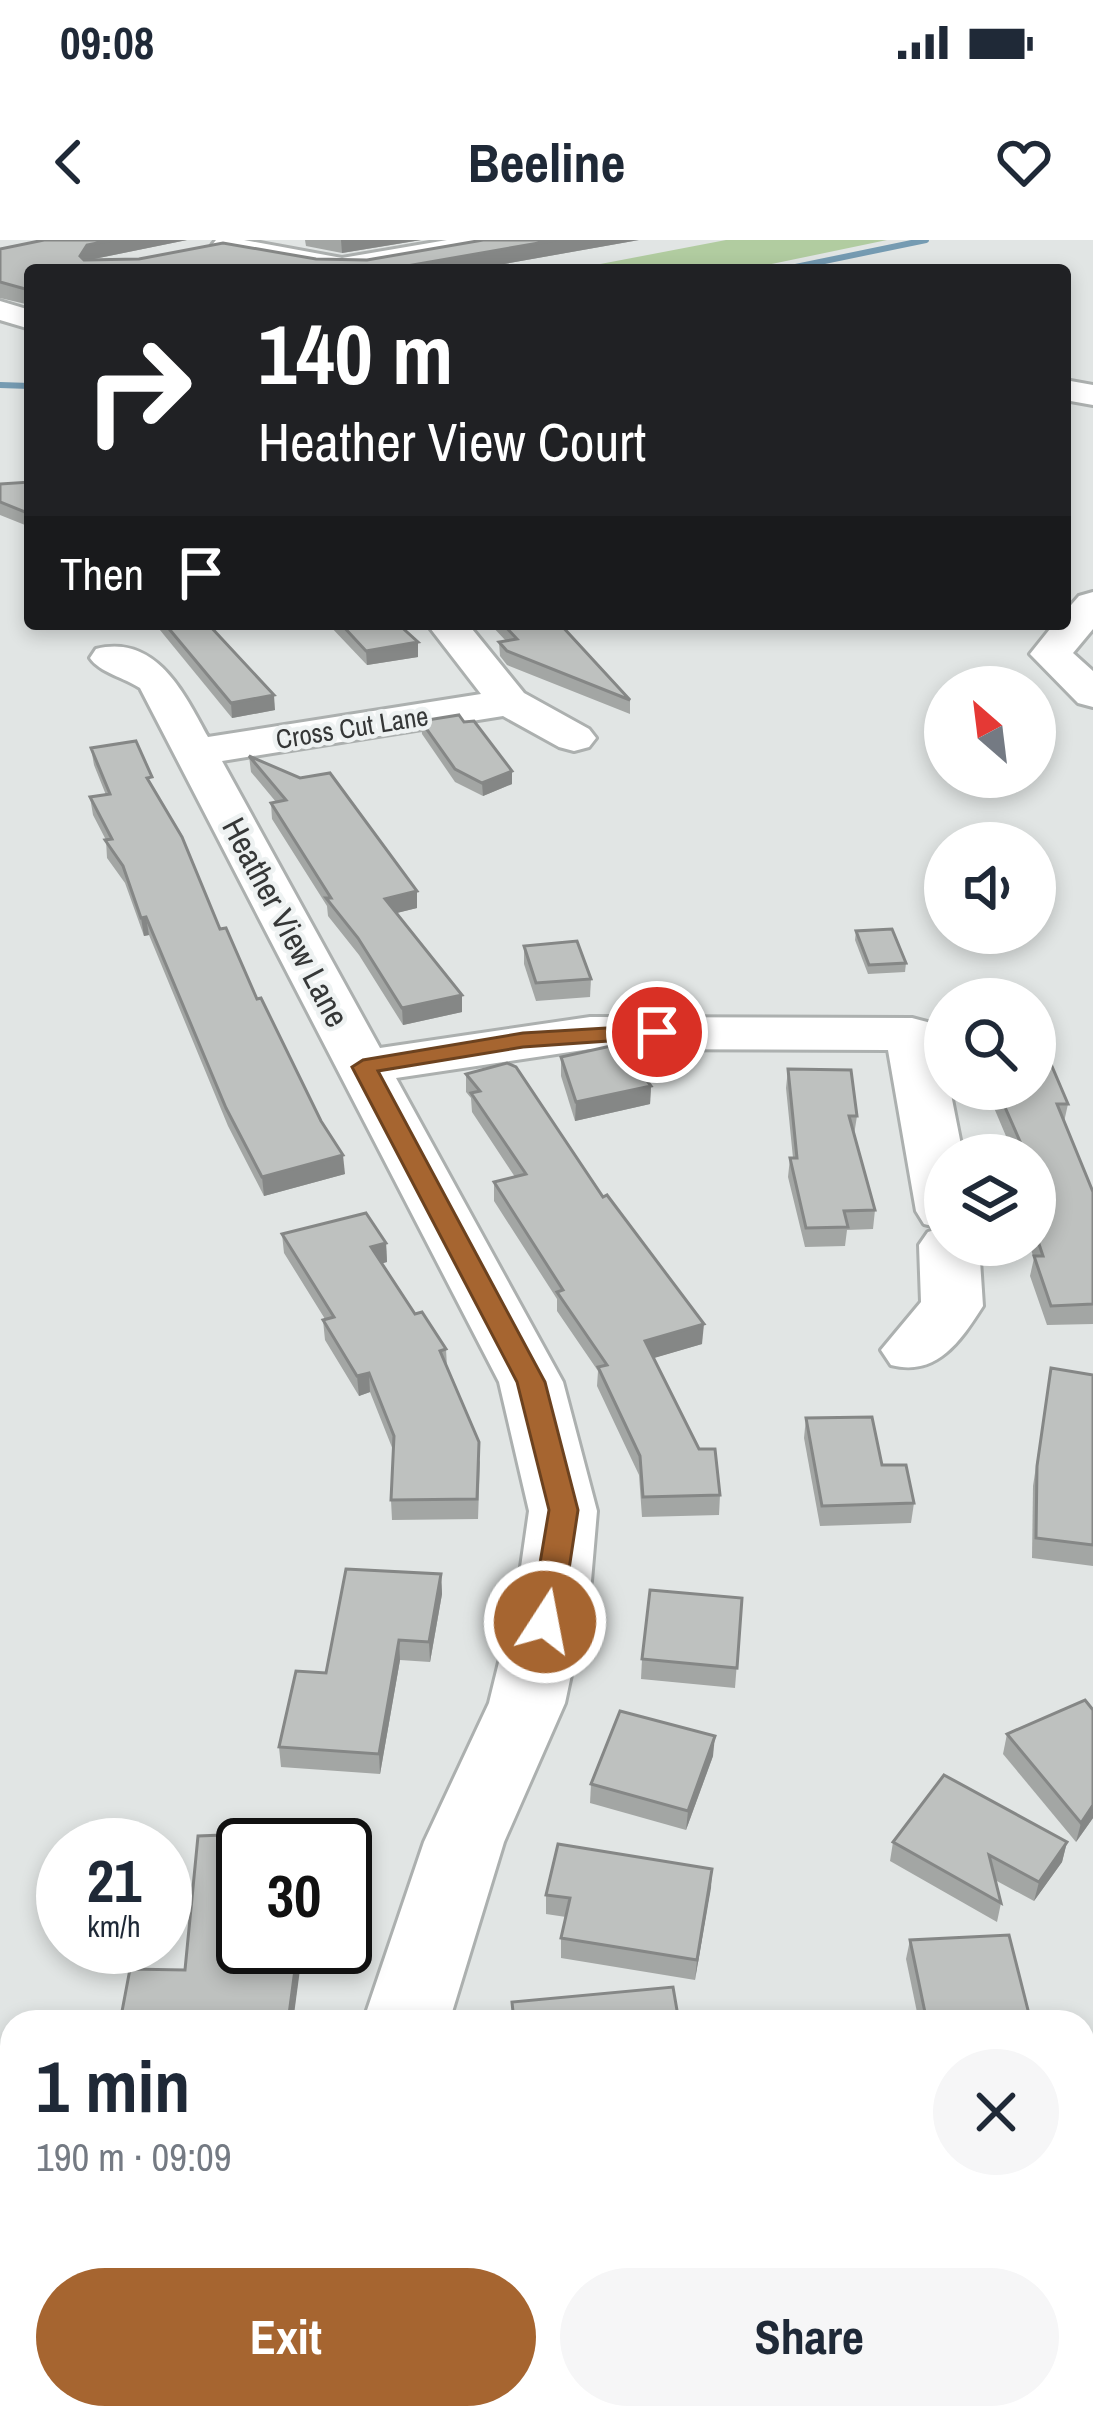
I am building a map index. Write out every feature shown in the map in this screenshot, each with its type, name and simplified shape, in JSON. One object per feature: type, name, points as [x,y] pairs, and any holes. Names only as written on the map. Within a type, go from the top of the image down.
[{"type":"street","points":[[341,264],[496,240]]},
{"type":"street","points":[[193,253],[236,242],[278,251],[306,264]]},
{"type":"street","points":[[1071,629],[1093,604]]},
{"type":"street","points":[[452,630],[509,702],[574,738]]},
{"type":"street","points":[[1070,630],[1049,654],[1093,694]]},
{"type":"street","name":"Heather View Lane","points":[[110,658],[132,664],[158,681],[531,1382],[563,1510],[555,1581],[527,1703],[464,1842],[410,2010]]},
{"type":"street","name":"Cross Cut Lane","points":[[195,752],[509,702]]},
{"type":"street","points":[[363,1067],[590,1033],[912,1034],[931,1134]]},
{"type":"street","points":[[913,1350],[952,1306],[950,1266]]},
{"type":"green space","points":[[726,240],[887,240],[772,264],[600,264]]},
{"type":"building","points":[[44,240],[112,240],[87,245],[80,256],[84,260],[139,259],[223,243],[316,259],[367,260],[483,240],[556,240],[418,264],[24,264],[24,289],[0,282],[0,249]]},
{"type":"building","points":[[24,482],[24,512],[0,502],[0,484]]},
{"type":"building","points":[[170,630],[214,630],[274,695],[231,703]]},
{"type":"building","points":[[347,630],[405,630],[418,642],[366,651]]},
{"type":"building","points":[[509,630],[566,630],[630,700],[507,651],[499,642],[517,639]]},
{"type":"building","points":[[459,715],[464,722],[474,721],[512,771],[482,783],[455,769],[421,721]]},
{"type":"building","points":[[136,741],[152,777],[147,778],[182,837],[220,929],[226,928],[257,999],[261,998],[321,1121],[343,1155],[262,1177],[226,1108],[90,797],[110,794],[91,748]]},
{"type":"building","points":[[249,756],[300,778],[330,773],[417,891],[385,899],[462,995],[402,1008],[326,898],[331,898],[271,803],[286,800]]},
{"type":"building","points":[[892,929],[906,963],[869,965],[856,931]]},
{"type":"building","points":[[577,941],[591,979],[536,983],[524,946]]},
{"type":"building","points":[[620,1044],[651,1086],[576,1102],[561,1057]]},
{"type":"building","points":[[507,1063],[516,1067],[603,1197],[607,1195],[704,1324],[645,1341],[699,1449],[715,1449],[720,1495],[643,1497],[640,1456],[598,1367],[607,1365],[557,1292],[563,1290],[494,1182],[526,1174],[471,1093],[480,1091],[466,1074]]},
{"type":"building","points":[[788,1069],[851,1070],[857,1116],[849,1116],[875,1210],[844,1211],[848,1227],[806,1228],[790,1158],[797,1158]]},
{"type":"building","points":[[1056,1076],[1068,1104],[1057,1104],[1093,1192],[1093,1304],[1051,1306],[1037,1266],[1056,1266],[1056,1134],[1017,1134],[1006,1110],[1056,1110]]},
{"type":"building","points":[[366,1213],[386,1243],[371,1247],[415,1314],[422,1312],[446,1349],[440,1351],[479,1442],[477,1499],[391,1500],[394,1436],[369,1373],[357,1376],[323,1320],[334,1317],[282,1234]]},
{"type":"building","points":[[1051,1368],[1093,1375],[1093,1545],[1036,1538],[1037,1466]]},
{"type":"building","points":[[872,1417],[882,1465],[906,1465],[914,1503],[822,1506],[806,1418]]},
{"type":"building","points":[[346,1569],[441,1574],[429,1642],[399,1640],[379,1754],[279,1747],[296,1671],[326,1673]]},
{"type":"building","points":[[650,1590],[742,1598],[737,1668],[642,1659]]},
{"type":"building","points":[[1085,1700],[1093,1710],[1093,1805],[1081,1823],[1007,1734]]},
{"type":"building","points":[[620,1711],[715,1736],[688,1811],[591,1784]]},
{"type":"building","points":[[944,1775],[1067,1842],[1039,1882],[989,1855],[1001,1903],[893,1842]]},
{"type":"building","points":[[216,1835],[216,1974],[294,1974],[290,2010],[122,2010],[129,1974],[192,1974],[198,1836]]},
{"type":"building","points":[[558,1844],[712,1869],[697,1960],[561,1938],[570,1898],[546,1895]]},
{"type":"building","points":[[1009,1935],[1028,2010],[925,2010],[910,1940]]},
{"type":"building","points":[[673,1987],[677,2010],[513,2010],[512,2002]]},
{"type":"waterway","points":[[810,264],[926,240]]},
{"type":"waterway","points":[[0,385],[24,386]]},
{"type":"route","points":[[545,1622],[563,1510],[531,1382],[363,1067],[523,1040],[657,1032]]}]
